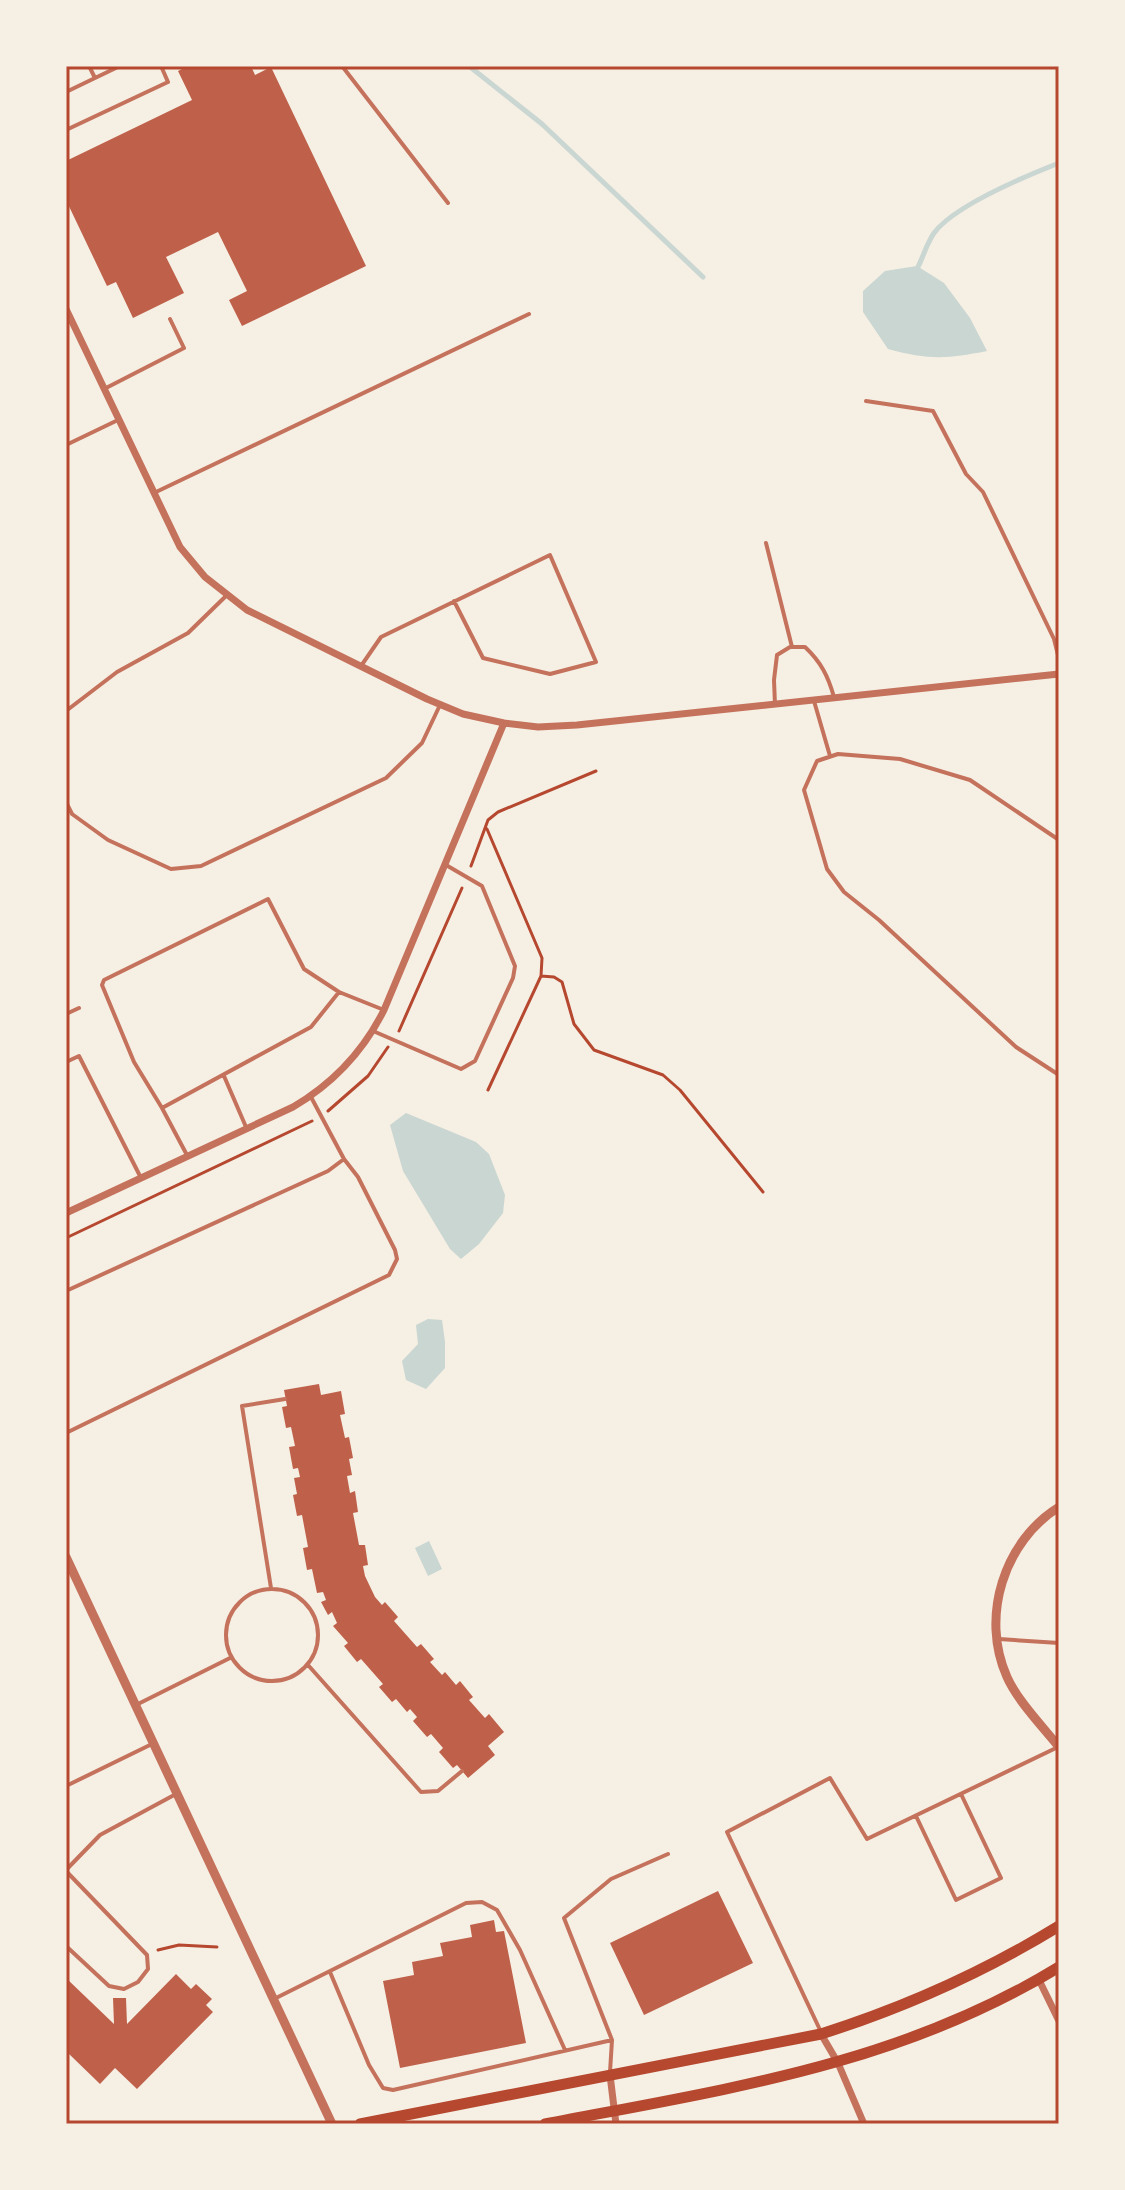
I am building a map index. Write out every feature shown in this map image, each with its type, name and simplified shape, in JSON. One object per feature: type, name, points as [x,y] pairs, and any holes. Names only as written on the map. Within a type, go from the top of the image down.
[{"type":"main road","points":[[360,2124],[821,2034],[873,2017],[959,1982],[1059,1926]]},
{"type":"main road","points":[[545,2124],[838,2063],[938,2029],[1039,1980],[1059,1967]]},
{"type":"street","points":[[66,309],[180,547],[205,577],[247,610],[463,714],[538,727],[577,725],[1059,674]]},
{"type":"street","points":[[66,1213],[311,1097],[353,1059],[384,1010],[504,723]]},
{"type":"street","points":[[1059,1507],[1025,1536],[1010,1562],[999,1591],[995,1621],[998,1652],[1008,1680],[1059,1747]]},
{"type":"street","points":[[67,1564],[332,2124]]},
{"type":"street","points":[[1039,1980],[1059,2021]]},
{"type":"street","points":[[821,2034],[838,2063],[864,2124]]},
{"type":"street","points":[[610,2075],[616,2124]]},
{"type":"lane","points":[[89,66],[95,78]]},
{"type":"lane","points":[[66,92],[120,66]]},
{"type":"lane","points":[[66,130],[168,82],[161,66]]},
{"type":"lane","points":[[342,66],[448,203]]},
{"type":"lane","points":[[154,493],[529,314]]},
{"type":"lane","points":[[104,390],[184,348],[170,319]]},
{"type":"lane","points":[[866,401],[933,411],[966,474],[983,492],[1054,639],[1059,659]]},
{"type":"lane","points":[[66,445],[118,420]]},
{"type":"lane","points":[[766,543],[792,647]]},
{"type":"lane","points":[[361,666],[381,637],[454,601],[550,555],[596,662],[550,674],[483,658],[454,601]]},
{"type":"lane","points":[[66,711],[117,672],[188,633],[227,595]]},
{"type":"lane","points":[[775,706],[777,655],[792,647],[805,647],[817,658],[827,674],[835,699]]},
{"type":"lane","points":[[814,701],[830,756]]},
{"type":"lane","points":[[66,802],[72,814],[108,840],[171,869],[201,866],[386,778],[422,743],[440,705]]},
{"type":"lane","points":[[1059,840],[970,780],[900,759],[830,756],[817,761],[804,790],[827,869],[844,892],[879,920],[1016,1047],[1059,1075]]},
{"type":"lane","points":[[373,1031],[461,1069],[475,1061],[513,978],[515,966],[482,886],[446,865]]},
{"type":"lane","points":[[188,1157],[134,1062],[102,985],[104,980],[268,899],[304,969],[339,992],[384,1010]]},
{"type":"lane","points":[[162,1108],[311,1027],[339,992]]},
{"type":"lane","points":[[66,1014],[79,1008]]},
{"type":"lane","points":[[66,1062],[79,1056],[141,1178]]},
{"type":"lane","points":[[224,1075],[247,1129]]},
{"type":"lane","points":[[66,1433],[389,1275],[397,1259],[395,1250],[358,1177],[344,1159],[311,1097]]},
{"type":"lane","points":[[66,1291],[328,1171],[344,1159]]},
{"type":"lane","points":[[271,1588],[242,1406],[285,1399]]},
{"type":"lane","points":[[271,1588],[296,1595],[308,1604],[316,1618],[319,1633],[317,1648],[308,1665],[285,1680],[254,1678],[241,1670],[231,1658],[226,1643],[230,1613],[252,1592],[271,1588]]},
{"type":"lane","points":[[996,1639],[1059,1642]]},
{"type":"lane","points":[[136,1705],[231,1658]]},
{"type":"lane","points":[[308,1665],[421,1792],[438,1791],[462,1771]]},
{"type":"lane","points":[[66,1786],[154,1743]]},
{"type":"lane","points":[[821,2034],[727,1832],[830,1778],[867,1839],[1059,1747]]},
{"type":"lane","points":[[66,1946],[109,1986],[124,1989],[138,1982],[148,1969],[147,1955],[66,1871],[100,1835],[178,1793]]},
{"type":"lane","points":[[916,1816],[956,1900],[1001,1878],[961,1794]]},
{"type":"lane","points":[[610,2075],[612,2040],[564,1918],[611,1879],[668,1854]]},
{"type":"lane","points":[[272,2000],[466,1903],[482,1902],[497,1910],[520,1950],[565,2050]]},
{"type":"lane","points":[[330,1972],[369,2065],[383,2088],[393,2090],[612,2040]]},
{"type":"path","points":[[66,1238],[323,1115],[340,1104],[368,1076],[407,1018],[488,820],[498,812],[596,771]]},
{"type":"path","points":[[541,976],[554,977],[562,982],[574,1024],[594,1050],[663,1075],[680,1090],[763,1192]]},
{"type":"path","points":[[147,1955],[179,1945],[217,1947]]},
{"type":"shaded area","points":[[917,266],[944,283],[970,318],[987,351],[938,357],[888,349],[863,312],[863,291],[885,271]]},
{"type":"shaded area","points":[[406,1113],[476,1142],[489,1154],[505,1195],[503,1213],[479,1244],[461,1259],[450,1249],[403,1171],[390,1125]]},
{"type":"shaded area","points":[[428,1319],[442,1320],[445,1368],[426,1389],[406,1380],[402,1361],[418,1344],[416,1325]]},
{"type":"shaded area","points":[[429,1541],[442,1569],[428,1576],[415,1548]]},
{"type":"building","points":[[188,66],[251,66],[255,75],[271,67],[366,266],[242,326],[229,300],[247,291],[218,232],[166,257],[184,293],[133,318],[116,282],[107,286],[66,200],[66,161],[192,100],[178,71]]},
{"type":"building","points":[[319,1384],[321,1395],[341,1391],[345,1414],[340,1415],[353,1458],[349,1459],[352,1475],[347,1476],[350,1493],[355,1491],[358,1512],[353,1513],[359,1545],[365,1545],[368,1565],[363,1566],[365,1576],[375,1597],[382,1605],[385,1602],[398,1617],[394,1621],[417,1647],[421,1644],[434,1659],[430,1662],[442,1675],[445,1672],[456,1685],[460,1681],[473,1697],[469,1700],[485,1718],[489,1714],[504,1732],[488,1746],[495,1755],[468,1778],[457,1765],[453,1768],[439,1752],[443,1748],[431,1734],[427,1737],[413,1721],[417,1717],[410,1709],[407,1712],[396,1699],[392,1702],[379,1687],[383,1684],[361,1659],[357,1662],[344,1646],[348,1643],[333,1626],[337,1623],[332,1612],[328,1615],[321,1602],[326,1600],[323,1592],[317,1593],[312,1569],[307,1570],[303,1548],[308,1547],[302,1515],[297,1516],[293,1495],[297,1494],[294,1478],[300,1477],[298,1468],[293,1469],[289,1447],[295,1446],[291,1427],[286,1428],[282,1407],[287,1406],[284,1390]]},
{"type":"building","points":[[718,1891],[753,1963],[644,2015],[610,1943]]},
{"type":"building","points":[[494,1920],[496,1932],[504,1931],[526,2043],[400,2068],[383,1981],[414,1975],[412,1962],[443,1956],[440,1943],[472,1937],[470,1925]]},
{"type":"building","points":[[176,1974],[191,1989],[196,1984],[212,1999],[206,2005],[213,2012],[137,2089],[115,2068],[100,2084],[66,2051],[66,1978],[114,2024],[113,1998],[126,1998],[127,2024]]},
{"type":"waterway","points":[[469,66],[542,124],[703,277]]},
{"type":"waterway","points":[[918,267],[934,233],[944,222],[992,192],[1059,163]]}]
